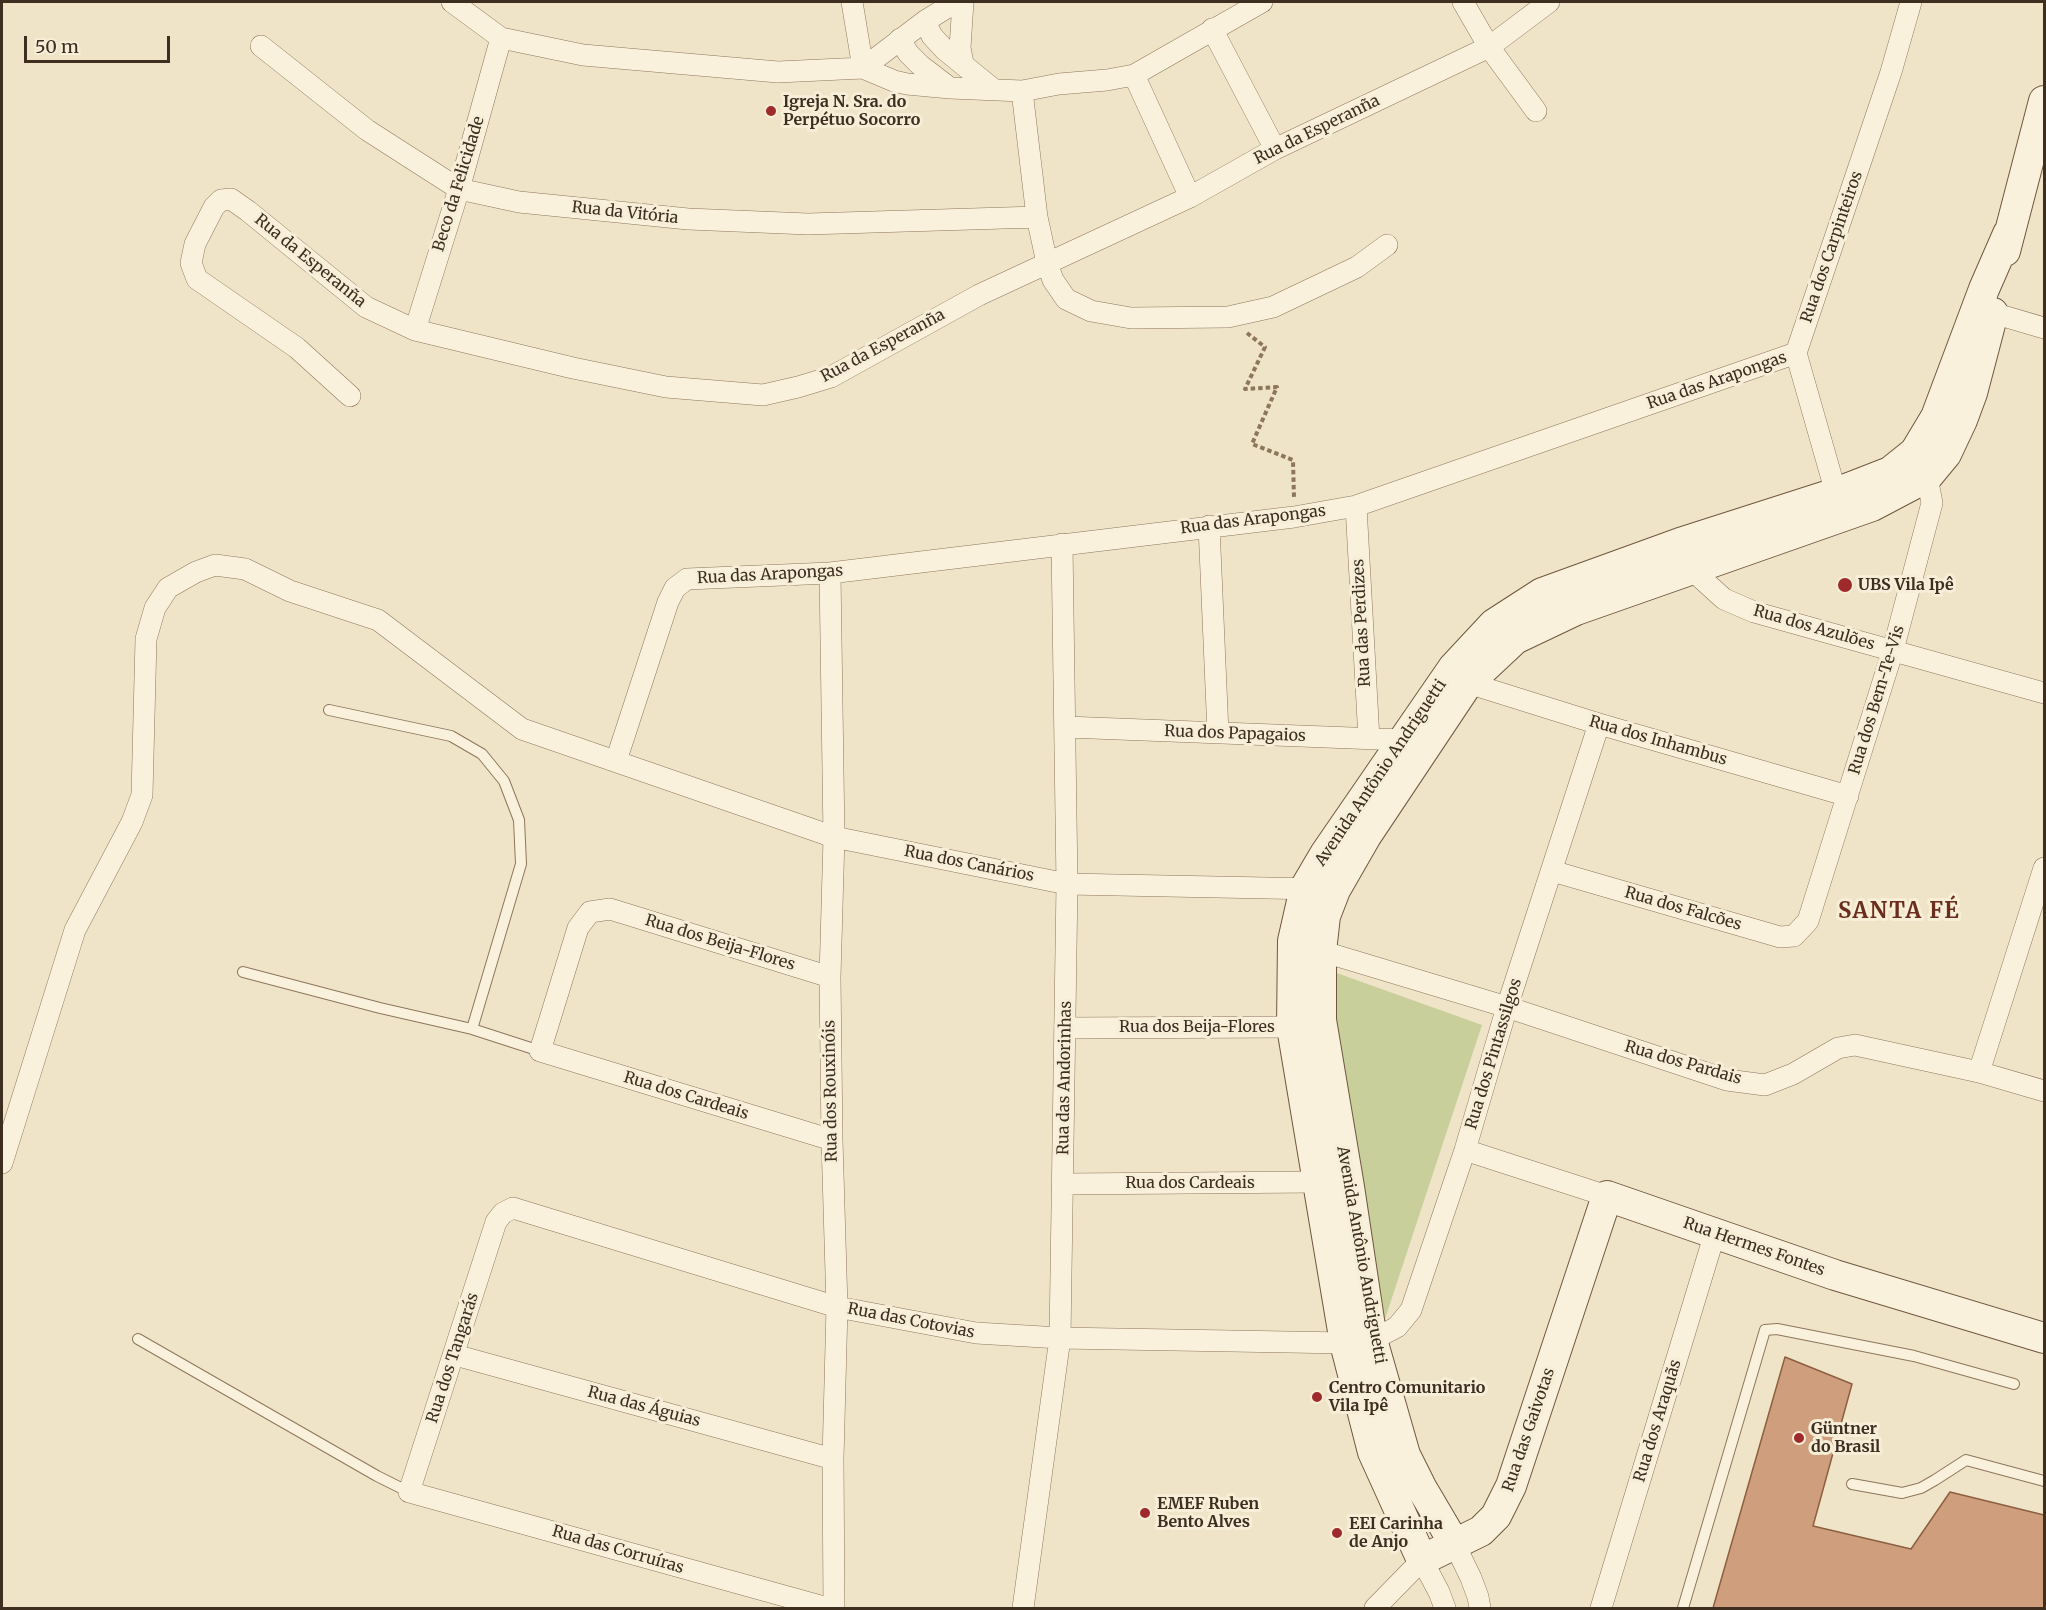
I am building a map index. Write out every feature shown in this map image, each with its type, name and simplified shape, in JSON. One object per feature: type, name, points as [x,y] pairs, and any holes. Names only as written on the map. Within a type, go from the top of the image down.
[{"type":"street","points":[[452,2],[501,38],[583,54],[778,72],[863,68],[907,84],[1022,91],[1134,75],[1262,2]]},
{"type":"street","points":[[852,2],[863,68]]},
{"type":"street","points":[[863,68],[925,21],[957,2]]},
{"type":"street","points":[[963,2],[960,48],[963,63]]},
{"type":"street","points":[[1463,2],[1489,47],[1536,111]]},
{"type":"street","name":"Rua da Esperanña","points":[[350,396],[297,348],[196,279],[191,263],[195,244],[214,207],[221,200],[231,200],[248,211],[366,307],[414,330],[573,368],[666,387],[763,395],[831,377],[979,295],[1190,197],[1275,149],[1489,47],[1549,2]]},
{"type":"street","name":"Rua dos Carpinteiros","points":[[1796,353],[1891,72],[1911,2]]},
{"type":"street","points":[[925,21],[932,36],[945,50],[993,89]]},
{"type":"street","points":[[1212,29],[1275,149]]},
{"type":"street","name":"Beco da Felicidade","points":[[414,330],[459,189],[501,38]]},
{"type":"street","points":[[900,39],[908,53],[920,65],[950,88]]},
{"type":"street","name":"Rua da Vitória","points":[[261,46],[367,130],[459,189],[519,202],[688,219],[808,224],[1037,217]]},
{"type":"street","points":[[1134,75],[1190,197]]},
{"type":"street","points":[[1022,91],[1037,217],[1047,263],[1053,280],[1066,299],[1091,311],[1131,318],[1228,317],[1273,307],[1357,267],[1387,245]]},
{"type":"street","name":"Avenida Antônio Andriguetti","points":[[1445,1608],[1372,1452],[1359,1342],[1349,1187],[1322,1031],[1321,951],[1325,916],[1335,890],[1366,836],[1468,683],[1515,639],[1576,610],[1872,507],[1927,477],[1946,454],[1972,393],[1993,313],[2008,234],[2044,101]]},
{"type":"street","name":"Avenida Antônio Andriguetti","points":[[1480,1608],[1471,1578],[1454,1543],[1405,1455],[1359,1342],[1316,1182],[1292,1027],[1293,941],[1305,888],[1325,854],[1453,668],[1494,624],[1542,593],[1680,543],[1836,493],[1890,472],[1915,452],[1936,417],[1984,289],[2008,234]]},
{"type":"street","points":[[1993,313],[2044,328]]},
{"type":"street","points":[[1796,353],[1836,493]]},
{"type":"street","name":"Rua das Arapongas","points":[[616,761],[668,602],[675,588],[687,579],[830,573],[1294,517],[1356,506],[1796,353]]},
{"type":"street","name":"Rua dos Bem-Te-Vis","points":[[1808,921],[1893,650],[1932,503],[1927,477]]},
{"type":"street","name":"Rua das Perdizes","points":[[1356,506],[1369,739]]},
{"type":"street","points":[[1209,526],[1218,733]]},
{"type":"street","name":"Rua dos Azulões","points":[[1680,543],[1692,570],[1724,599],[1754,612],[2044,693]]},
{"type":"street","name":"Rua das Andorinhas","points":[[1023,1608],[1060,1338],[1067,884],[1062,544]]},
{"type":"street","points":[[2,1163],[75,930],[132,822],[142,795],[146,639],[155,608],[168,588],[196,572],[215,565],[245,569],[290,591],[378,620],[522,729],[616,761]]},
{"type":"street","name":"Rua dos Rouxinóis","points":[[830,573],[834,837],[830,977],[837,1307],[832,1459],[834,1608]]},
{"type":"street","name":"Rua dos Inhambus","points":[[1468,683],[1599,724],[1848,796]]},
{"type":"street","name":"Rua dos Pintassilgos","points":[[1359,1342],[1397,1327],[1411,1310],[1465,1150],[1507,1007],[1599,724]]},
{"type":"street","name":"Rua dos Papagaios","points":[[1066,727],[1404,740]]},
{"type":"street","name":"Rua dos Canários","points":[[616,761],[834,837],[1067,884],[1335,890]]},
{"type":"street","points":[[1979,1072],[2044,868]]},
{"type":"street","name":"Rua dos Falcões","points":[[1552,871],[1780,937],[1794,936],[1808,921]]},
{"type":"street","name":"Rua dos Beija-Flores","points":[[540,1051],[578,928],[590,912],[610,909],[830,977]]},
{"type":"street","name":"Rua dos Pardais","points":[[1321,951],[1507,1007],[1727,1080],[1765,1084],[1793,1074],[1838,1048],[1855,1045],[1979,1072],[2044,1091]]},
{"type":"street","name":"Rua dos Beija-Flores","points":[[1066,1028],[1292,1027]]},
{"type":"street","name":"Rua dos Cardeais","points":[[540,1051],[832,1140]]},
{"type":"street","name":"Rua Hermes Fontes","points":[[1465,1150],[1607,1196],[1834,1275],[2044,1338]]},
{"type":"street","name":"Rua dos Cardeais","points":[[1064,1184],[1316,1182]]},
{"type":"street","name":"Rua das Gaivotas","points":[[1375,1608],[1422,1560],[1480,1531],[1496,1516],[1511,1486],[1607,1196]]},
{"type":"street","name":"Rua das Cotovias","points":[[496,1222],[503,1213],[513,1208],[837,1307],[976,1334],[1060,1338],[1359,1342]]},
{"type":"street","name":"Rua dos Tangarás","points":[[409,1492],[496,1222]]},
{"type":"street","name":"Rua dos Araquãs","points":[[1601,1608],[1715,1233]]},
{"type":"street","name":"Rua das Águias","points":[[455,1355],[832,1459]]},
{"type":"street","name":"Rua das Corruíras","points":[[409,1492],[828,1608]]},
{"type":"lane","points":[[328,710],[451,736],[482,754],[504,781],[519,820],[521,864],[472,1029]]},
{"type":"lane","points":[[243,972],[380,1008],[472,1029],[540,1051]]},
{"type":"lane","points":[[1683,1608],[1765,1330],[1777,1329],[1914,1356],[2014,1384]]},
{"type":"lane","points":[[138,1339],[409,1492]]},
{"type":"lane","points":[[1852,1484],[1902,1493],[1921,1488],[1966,1460],[2044,1481]]},
{"type":"path","points":[[1228,317],[1265,347],[1245,389],[1277,387],[1252,444],[1293,460],[1294,517]]},
{"type":"green space","points":[[1334,972],[1482,1025],[1385,1319],[1329,1003]]},
{"type":"building","name":"Güntner do Brasil","points":[[1785,1357],[1852,1384],[1813,1526],[1911,1549],[1950,1492],[2044,1515],[2044,1608],[1713,1608]]},
{"type":"place","name":"Igreja N. Sra. do Perpétuo Socorro","points":[[771,111]]},
{"type":"place","name":"UBS Vila Ipê","points":[[1845,585]]},
{"type":"place","name":"Centro Comunitario Vila Ipê","points":[[1317,1397]]},
{"type":"place","name":"Güntner do Brasil","points":[[1799,1438]]},
{"type":"place","name":"EMEF Ruben Bento Alves","points":[[1145,1513]]},
{"type":"place","name":"EEI Carinha de Anjo","points":[[1337,1533]]},
{"type":"district","name":"SANTA FÉ","points":[[1899,912]]}]
